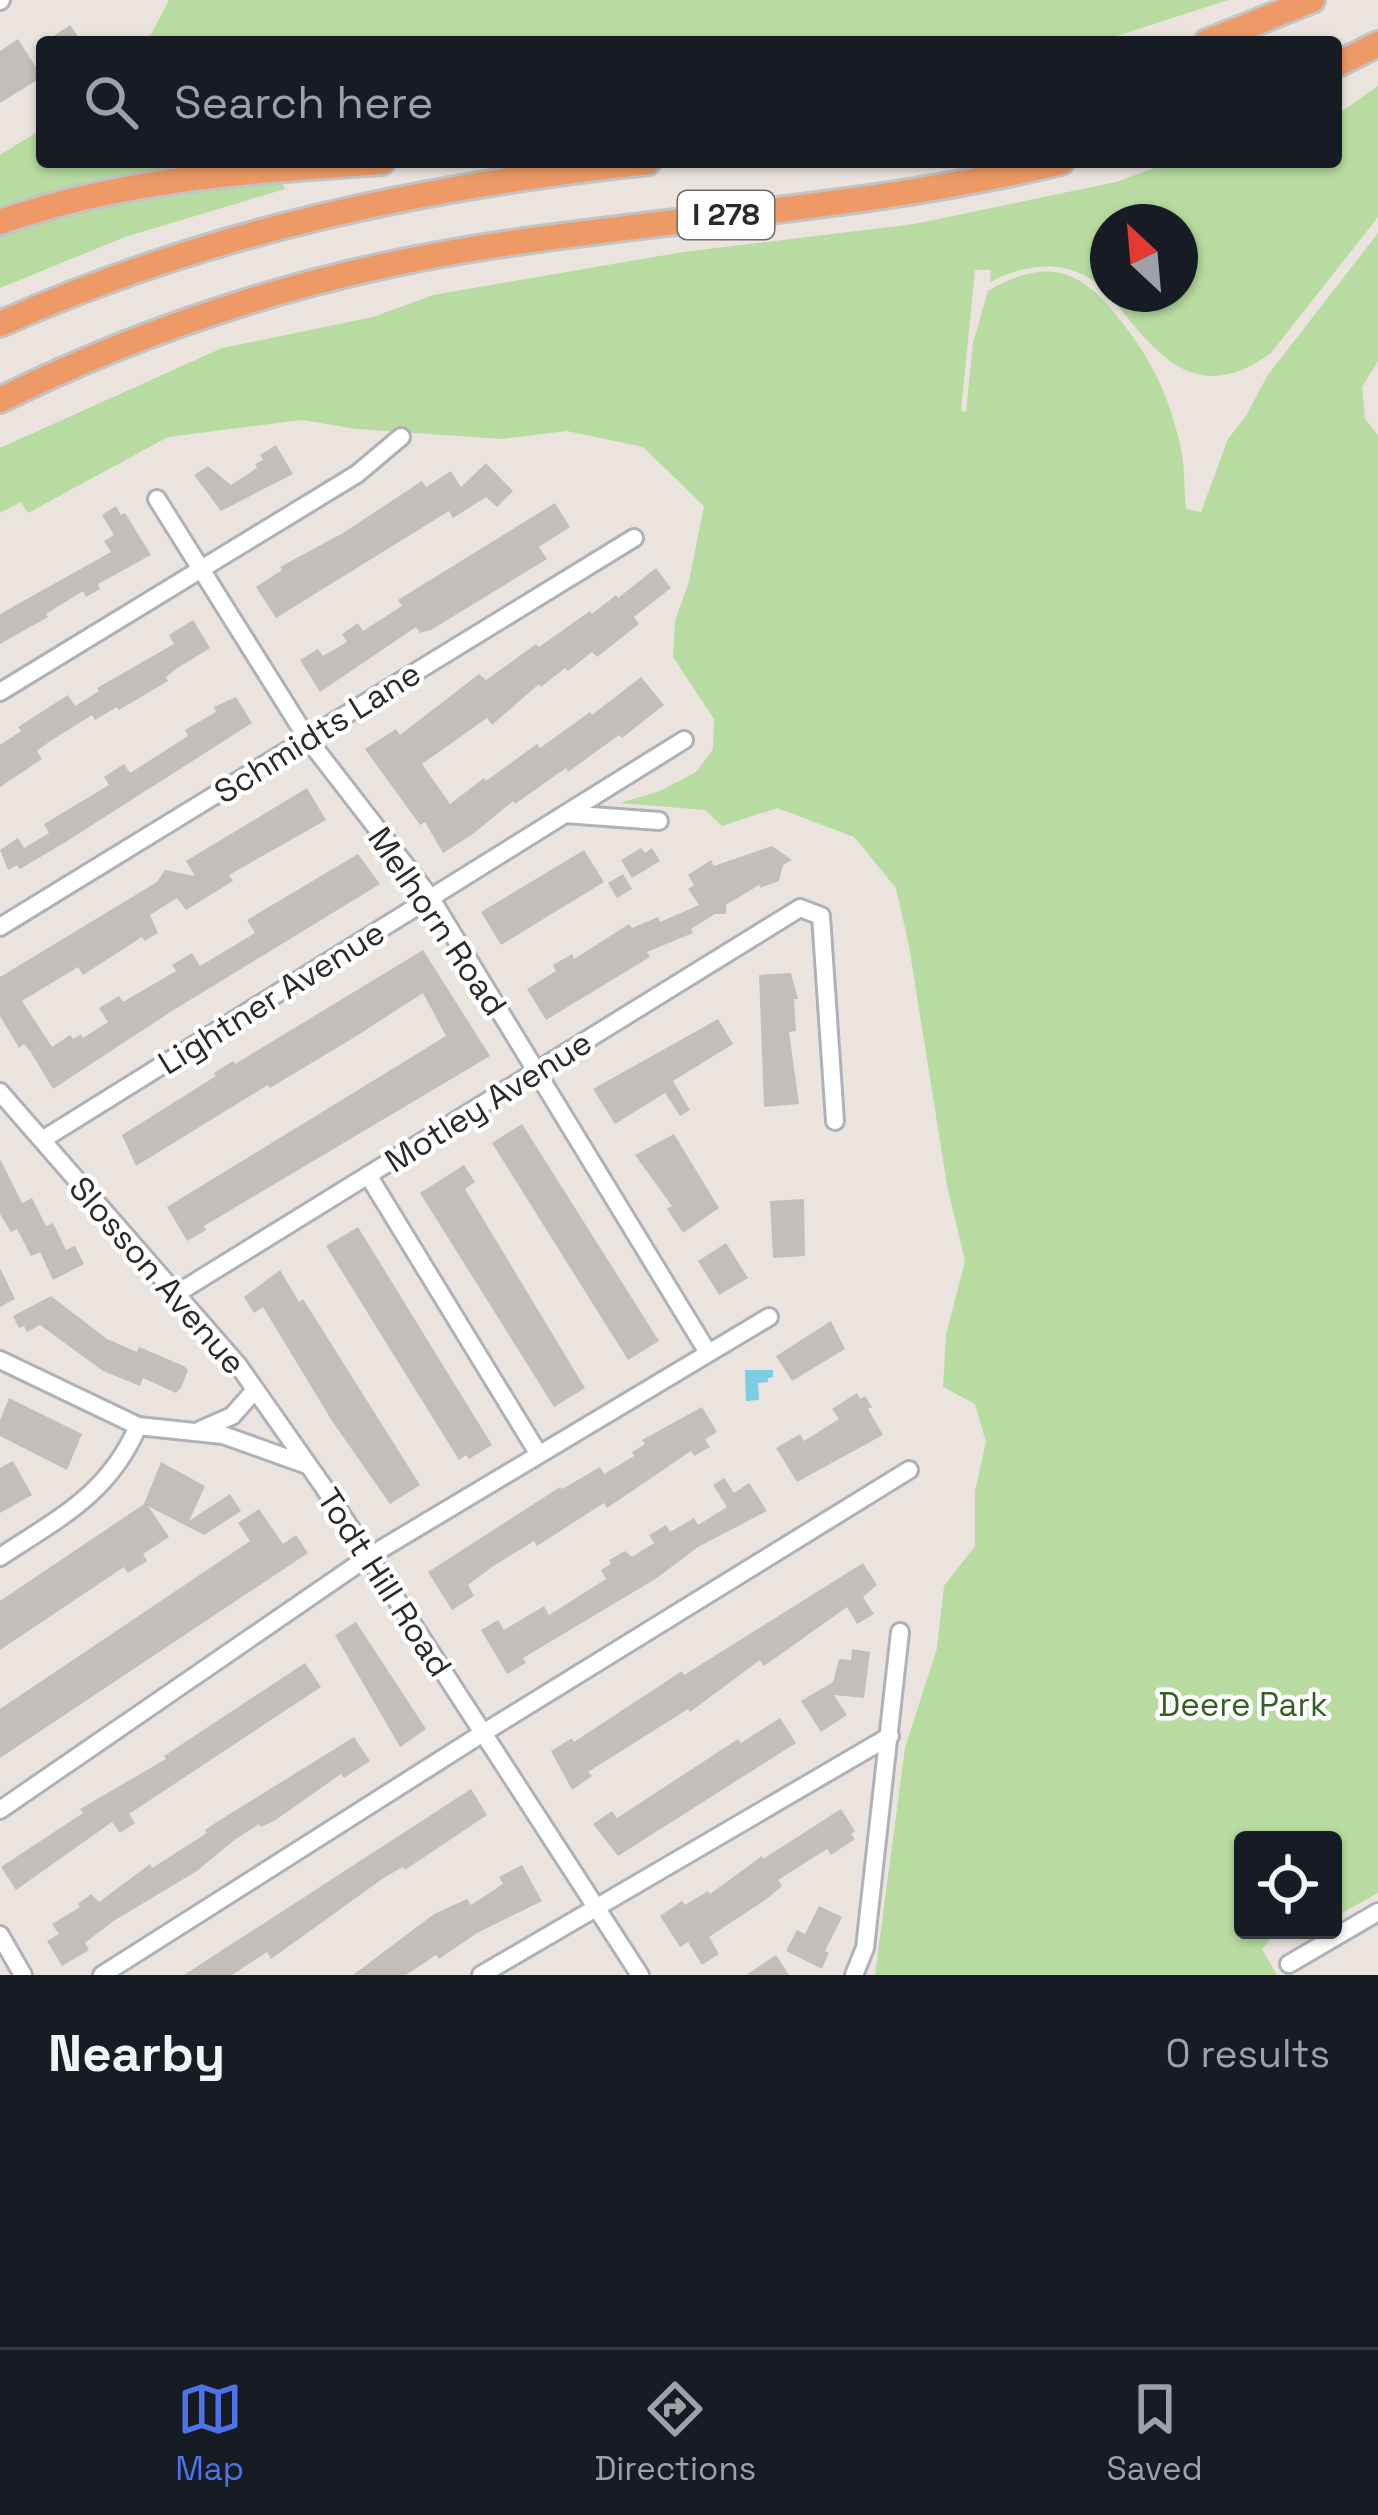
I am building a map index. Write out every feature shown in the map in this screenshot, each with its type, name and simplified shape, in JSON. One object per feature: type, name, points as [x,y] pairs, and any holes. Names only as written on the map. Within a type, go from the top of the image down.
[{"type":"highway","points":[[1222,36],[1312,0]]},
{"type":"highway","points":[[1342,61],[1378,44]]},
{"type":"highway","points":[[0,222],[143,184],[317,168]]},
{"type":"highway","points":[[0,324],[150,263],[268,227],[420,194],[596,168]]},
{"type":"highway","name":"I 278","points":[[0,400],[181,324],[375,268],[544,238],[913,191],[1030,168]]},
{"type":"street","points":[[0,692],[357,474],[401,437]]},
{"type":"street","name":"Melhorn Road","points":[[157,499],[307,738],[430,897],[707,1351]]},
{"type":"street","name":"Schmidts Lane","points":[[0,927],[634,538]]},
{"type":"street","name":"Lightner Avenue","points":[[42,1140],[683,740]]},
{"type":"street","points":[[565,814],[659,821]]},
{"type":"street","name":"Motley Avenue","points":[[176,1294],[800,908],[821,916],[835,1121]]},
{"type":"street","name":"Slosson Avenue","points":[[0,1092],[176,1294],[255,1390],[308,1465]]},
{"type":"street","points":[[368,1175],[538,1454]]},
{"type":"street","points":[[0,1810],[368,1557],[769,1317]]},
{"type":"street","name":"Todt Hill Road","points":[[0,1360],[138,1426],[200,1430],[308,1465],[640,1975]]},
{"type":"street","points":[[200,1430],[232,1416],[255,1390]]},
{"type":"street","points":[[0,1558],[99,1489],[128,1450],[138,1426]]},
{"type":"street","points":[[102,1975],[910,1470]]},
{"type":"street","points":[[854,1975],[865,1948],[900,1632]]},
{"type":"street","points":[[481,1975],[890,1736]]},
{"type":"street","points":[[1289,1964],[1378,1912]]},
{"type":"street","points":[[0,1935],[23,1975]]},
{"type":"green space","points":[[169,0],[1228,0],[1117,36],[150,36]]},
{"type":"green space","name":"Deere Park","points":[[1378,86],[1378,217],[1271,353],[1244,369],[1219,376],[1198,374],[1160,353],[1123,312],[1198,312],[1198,204],[1090,204],[1090,279],[1067,269],[1036,267],[990,282],[991,270],[975,270],[961,411],[966,412],[973,343],[988,291],[1046,271],[1077,279],[1090,288],[1090,312],[1114,312],[1151,365],[1180,444],[1186,509],[1201,512],[1228,439],[1267,376],[1378,233],[1378,361],[1362,387],[1365,419],[1378,435],[1378,1893],[1342,1913],[1342,1831],[1234,1831],[1234,1939],[1270,1939],[1262,1949],[1277,1975],[875,1975],[905,1748],[937,1648],[944,1586],[975,1546],[975,1491],[986,1442],[975,1404],[943,1387],[946,1335],[965,1261],[947,1185],[896,888],[854,837],[777,808],[722,826],[705,810],[620,803],[660,791],[696,772],[713,749],[714,719],[673,657],[675,621],[689,581],[704,506],[643,447],[567,431],[502,439],[356,429],[302,420],[168,437],[28,513],[21,502],[0,513],[0,448],[222,348],[373,317],[433,295],[683,252],[914,224],[1116,182],[1154,168],[1342,168],[1342,111]]},
{"type":"green space","points":[[36,133],[36,168],[186,168],[89,181],[0,210],[0,155]]},
{"type":"green space","points":[[279,178],[285,189],[125,237],[0,288],[0,233],[108,201]]},
{"type":"water","points":[[745,1370],[773,1370],[768,1382],[758,1383],[759,1400],[746,1401]]},
{"type":"building","points":[[70,25],[78,36],[54,36]]},
{"type":"building","points":[[18,39],[36,68],[36,81],[0,103],[0,51]]},
{"type":"building","points":[[276,445],[293,474],[221,511],[194,475],[208,466],[231,485],[257,468],[255,464],[263,460],[260,455]]},
{"type":"building","points":[[486,463],[513,491],[497,507],[486,497],[453,518],[449,511],[276,618],[256,587],[280,567],[422,481],[426,487],[451,471],[461,487]]},
{"type":"building","points":[[555,503],[570,527],[539,547],[547,559],[431,630],[420,633],[416,627],[320,692],[300,660],[318,649],[323,656],[347,642],[342,634],[358,623],[363,631],[402,606],[398,600]]},
{"type":"building","points":[[116,506],[151,555],[0,644],[0,614],[111,552],[104,541],[114,535],[102,515]]},
{"type":"building","points":[[656,568],[671,588],[634,617],[639,624],[597,657],[592,652],[568,671],[565,668],[541,687],[539,684],[492,725],[487,718],[422,764],[450,804],[537,744],[540,748],[590,712],[592,715],[641,677],[664,705],[622,738],[619,735],[568,772],[566,768],[515,804],[513,801],[443,853],[425,822],[420,825],[365,749],[396,729],[400,735],[479,674],[486,680],[536,644],[539,647],[590,611],[618,598]]},
{"type":"building","points":[[193,620],[210,648],[176,669],[166,677],[168,681],[119,710],[95,720],[92,715],[49,742],[37,751],[42,759],[0,787],[0,745],[21,731],[18,727],[68,695],[75,706],[174,644],[169,635]]},
{"type":"building","points":[[236,697],[252,723],[64,843],[20,869],[17,865],[8,870],[0,850],[18,838],[24,848],[49,833],[44,824],[109,785],[104,777],[124,764],[130,773],[188,736],[185,730],[216,712],[214,707]]},
{"type":"building","points":[[307,788],[326,820],[229,875],[233,881],[186,910],[177,898],[150,915],[158,933],[145,941],[142,937],[83,975],[78,967],[22,1001],[52,1047],[70,1035],[83,1038],[108,1022],[99,1008],[119,996],[123,1002],[176,971],[172,965],[192,953],[200,966],[255,933],[247,920],[358,854],[380,884],[53,1089],[30,1051],[24,1044],[19,1048],[0,1016],[0,977],[157,882],[165,870],[195,876],[186,861]]},
{"type":"building","points":[[772,846],[792,860],[783,865],[779,881],[759,885],[726,905],[726,914],[715,914],[691,929],[693,933],[647,952],[650,957],[546,1020],[527,989],[556,971],[553,965],[572,954],[574,959],[629,924],[632,928],[658,917],[660,922],[699,905],[688,889],[694,885],[688,875],[711,860],[714,866]]},
{"type":"building","points":[[641,848],[645,853],[652,848],[660,861],[632,878],[621,860]]},
{"type":"building","points":[[584,850],[604,882],[501,945],[481,912]]},
{"type":"building","points":[[623,874],[632,889],[617,898],[608,883]]},
{"type":"building","points":[[423,950],[490,1056],[204,1226],[206,1230],[187,1241],[167,1207],[446,1036],[423,993],[136,1166],[122,1135],[233,1061]]},
{"type":"building","points":[[791,973],[798,999],[794,999],[796,1031],[789,1032],[799,1104],[764,1107],[759,975]]},
{"type":"building","points":[[718,1019],[733,1044],[673,1081],[690,1110],[680,1116],[665,1093],[615,1124],[593,1089]]},
{"type":"building","points":[[522,1124],[659,1341],[628,1360],[492,1143]]},
{"type":"building","points":[[674,1134],[719,1208],[683,1233],[667,1209],[672,1206],[635,1155]]},
{"type":"building","points":[[0,1159],[22,1203],[32,1198],[46,1226],[53,1223],[66,1250],[75,1246],[84,1264],[53,1280],[40,1252],[31,1256],[17,1229],[11,1232],[0,1214]]},
{"type":"building","points":[[464,1165],[475,1182],[465,1189],[585,1388],[554,1407],[420,1193]]},
{"type":"building","points":[[804,1199],[805,1256],[773,1258],[770,1201]]},
{"type":"building","points":[[358,1227],[492,1445],[469,1459],[466,1455],[459,1460],[326,1246]]},
{"type":"building","points":[[726,1243],[748,1278],[719,1295],[698,1261]]},
{"type":"building","points":[[0,1268],[15,1299],[0,1307]]},
{"type":"building","points":[[280,1270],[420,1485],[390,1504],[332,1421],[263,1307],[254,1313],[244,1297]]},
{"type":"building","points":[[51,1296],[107,1339],[184,1366],[188,1370],[181,1388],[176,1393],[143,1378],[140,1386],[103,1371],[40,1325],[27,1332],[24,1326],[19,1328],[13,1316]]},
{"type":"building","points":[[831,1321],[845,1349],[792,1381],[776,1356]]},
{"type":"building","points":[[857,1393],[872,1407],[868,1409],[883,1435],[797,1482],[776,1448],[800,1434],[804,1441],[839,1419],[832,1409]]},
{"type":"building","points":[[9,1398],[82,1434],[67,1470],[0,1436],[0,1420]]},
{"type":"building","points":[[702,1407],[717,1432],[705,1439],[710,1447],[694,1456],[691,1451],[607,1508],[604,1503],[537,1546],[534,1541],[492,1567],[468,1585],[474,1596],[452,1610],[428,1572],[560,1487],[600,1467],[604,1474],[634,1456],[632,1452],[645,1444],[642,1440]]},
{"type":"building","points":[[13,1461],[32,1495],[0,1513],[0,1468]]},
{"type":"building","points":[[161,1462],[205,1486],[189,1521],[230,1494],[241,1511],[204,1535],[148,1506],[169,1537],[143,1554],[147,1561],[128,1573],[124,1567],[0,1650],[0,1601],[144,1504]]},
{"type":"building","points":[[724,1478],[734,1493],[749,1483],[767,1511],[698,1547],[657,1578],[523,1658],[526,1663],[507,1674],[481,1630],[498,1620],[504,1630],[544,1606],[549,1615],[606,1579],[601,1570],[611,1564],[609,1560],[625,1551],[632,1557],[654,1543],[649,1535],[666,1525],[670,1532],[694,1518],[698,1525],[727,1507],[713,1485]]},
{"type":"building","points":[[259,1509],[283,1544],[296,1535],[308,1553],[0,1758],[0,1709],[250,1541],[238,1523]]},
{"type":"building","points":[[863,1563],[877,1585],[863,1597],[874,1614],[857,1624],[847,1607],[764,1666],[760,1660],[690,1712],[588,1772],[592,1776],[572,1790],[551,1751],[572,1738],[574,1742]]},
{"type":"building","points":[[356,1622],[426,1729],[400,1747],[335,1635]]},
{"type":"building","points":[[852,1649],[870,1652],[864,1698],[834,1695],[847,1715],[821,1732],[801,1701],[833,1682],[839,1659],[851,1660]]},
{"type":"building","points":[[305,1663],[321,1687],[129,1814],[135,1823],[120,1833],[112,1822],[16,1890],[1,1867],[83,1813],[80,1809],[166,1759],[164,1756]]},
{"type":"building","points":[[780,1718],[796,1743],[618,1856],[593,1824],[612,1811],[617,1818],[738,1739],[741,1743]]},
{"type":"building","points":[[354,1737],[370,1761],[233,1841],[197,1871],[112,1922],[85,1943],[89,1950],[62,1966],[47,1941],[59,1934],[52,1924],[91,1894],[99,1902],[150,1864],[152,1868]]},
{"type":"building","points":[[471,1789],[487,1815],[405,1870],[385,1877],[271,1959],[267,1952],[232,1975],[184,1975]]},
{"type":"building","points":[[841,1809],[855,1839],[831,1855],[827,1849],[778,1880],[782,1886],[768,1898],[709,1937],[719,1954],[702,1965],[688,1942],[680,1947],[660,1916],[682,1901],[685,1905],[710,1894]]},
{"type":"building","points":[[522,1865],[542,1901],[406,1975],[353,1975],[434,1914],[467,1899],[471,1905],[503,1884],[499,1877]]},
{"type":"building","points":[[819,1906],[842,1917],[825,1951],[829,1953],[822,1969],[786,1951],[797,1930],[805,1934]]},
{"type":"building","points":[[776,1955],[789,1975],[746,1975]]}]
